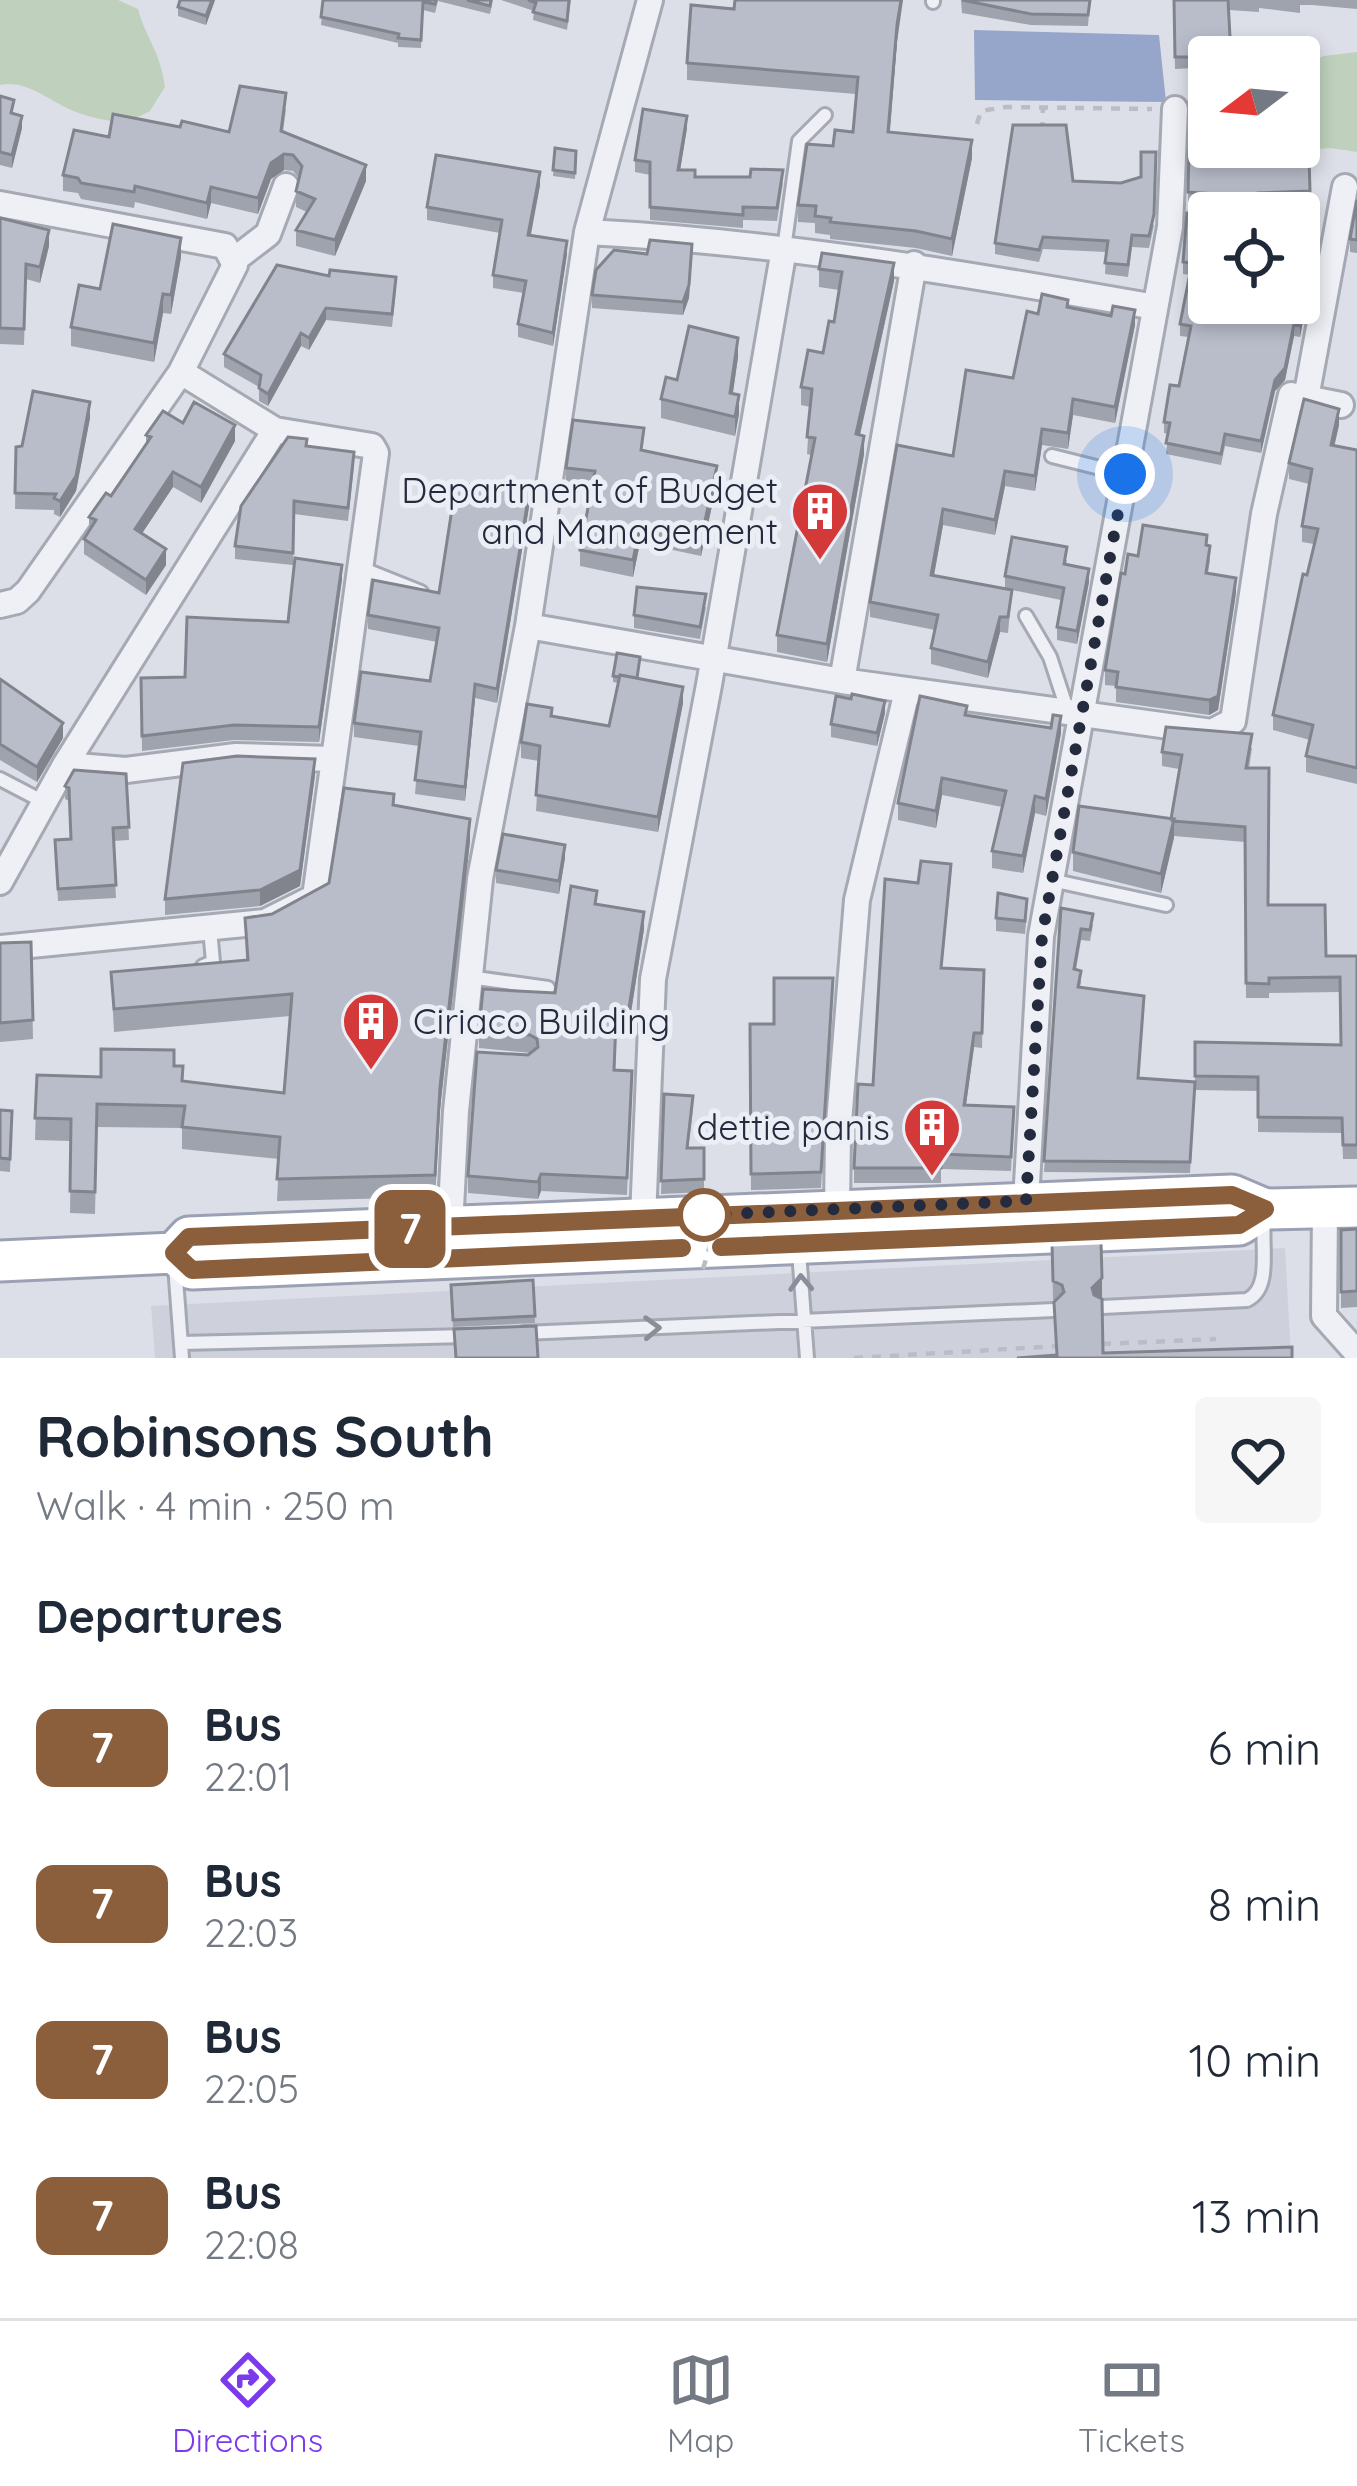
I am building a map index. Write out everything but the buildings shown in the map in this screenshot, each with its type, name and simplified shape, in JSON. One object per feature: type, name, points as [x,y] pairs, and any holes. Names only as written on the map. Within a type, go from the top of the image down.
[{"type":"main road","points":[[174,1253],[192,1270],[797,1227],[837,1209],[1026,1201],[1232,1195],[1265,1209],[1341,1208]]},
{"type":"main road","points":[[0,1261],[174,1253],[189,1237],[643,1218],[797,1227],[1239,1225],[1265,1209]]},
{"type":"street","points":[[450,1228],[472,1058],[468,977],[480,879],[529,626],[587,232],[650,0]]},
{"type":"street","points":[[1026,1201],[1042,936],[1076,715],[1155,308],[1180,214],[1175,111]]},
{"type":"street","points":[[0,604],[16,602],[28,591],[181,372],[234,260],[268,234],[286,186]]},
{"type":"street","points":[[1306,398],[1345,187]]},
{"type":"street","points":[[0,204],[225,246],[234,260]]},
{"type":"street","points":[[587,232],[692,237],[914,264],[1155,308]]},
{"type":"street","points":[[643,1218],[653,979],[784,249]]},
{"type":"street","points":[[842,681],[914,264]]},
{"type":"street","points":[[0,948],[265,922],[315,897],[375,449],[275,430],[181,372]]},
{"type":"street","points":[[529,626],[907,691],[1208,732],[1224,729],[1233,721],[1264,514],[1291,394],[1341,405]]},
{"type":"street","points":[[0,882],[9,846],[45,802],[275,430]]},
{"type":"street","points":[[837,1209],[838,1135],[857,900],[907,691]]},
{"type":"street","points":[[65,765],[126,770],[236,756],[332,759]]},
{"type":"street","points":[[1341,1208],[1324,1316],[1357,1353]]},
{"type":"lane","points":[[784,249],[799,141],[825,115]]},
{"type":"lane","points":[[1052,456],[1125,474]]},
{"type":"lane","points":[[361,568],[432,597]]},
{"type":"lane","points":[[1026,616],[1076,715]]},
{"type":"lane","points":[[0,779],[45,802]]},
{"type":"lane","points":[[1051,880],[1166,905]]},
{"type":"lane","points":[[189,968],[213,962],[209,927]]},
{"type":"lane","points":[[468,977],[548,988]]},
{"type":"lane","points":[[1102,1307],[1256,1296],[1263,1282],[1265,1209]]},
{"type":"lane","points":[[797,1227],[807,1358]]},
{"type":"lane","points":[[174,1253],[181,1351],[475,1335]]},
{"type":"lane","points":[[515,1333],[1054,1310]]},
{"type":"path","points":[[1042,132],[1043,107]]},
{"type":"path","points":[[977,124],[981,111],[1128,107],[1175,111]]},
{"type":"path","points":[[704,1269],[724,1198]]},
{"type":"path","points":[[1103,1343],[1216,1339]]},
{"type":"path","points":[[854,1358],[1058,1346]]},
{"type":"shaded area","points":[[1285,1248],[1291,1358],[155,1358],[151,1306]]},
{"type":"green space","points":[[0,0],[118,0],[138,9],[165,87],[150,111],[126,123],[107,120],[76,112],[30,89],[0,85]]},
{"type":"green space","points":[[1357,52],[1357,152],[1320,149],[1320,58]]},
{"type":"water","points":[[974,30],[1159,35],[1166,102],[975,100]]},
{"type":"bus line","name":"7","points":[[682,1248],[192,1270],[174,1253],[189,1237],[796,1210],[1232,1195],[1265,1209],[1239,1225],[721,1247]]},
{"type":"place","name":"Department of Budget and Management","points":[[820,562]]},
{"type":"place","name":"Ciriaco Building","points":[[371,1072]]},
{"type":"place","name":"dettie panis","points":[[932,1178]]},
{"type":"route","points":[[704,1215],[1026,1201],[1042,936],[1125,474]]}]
